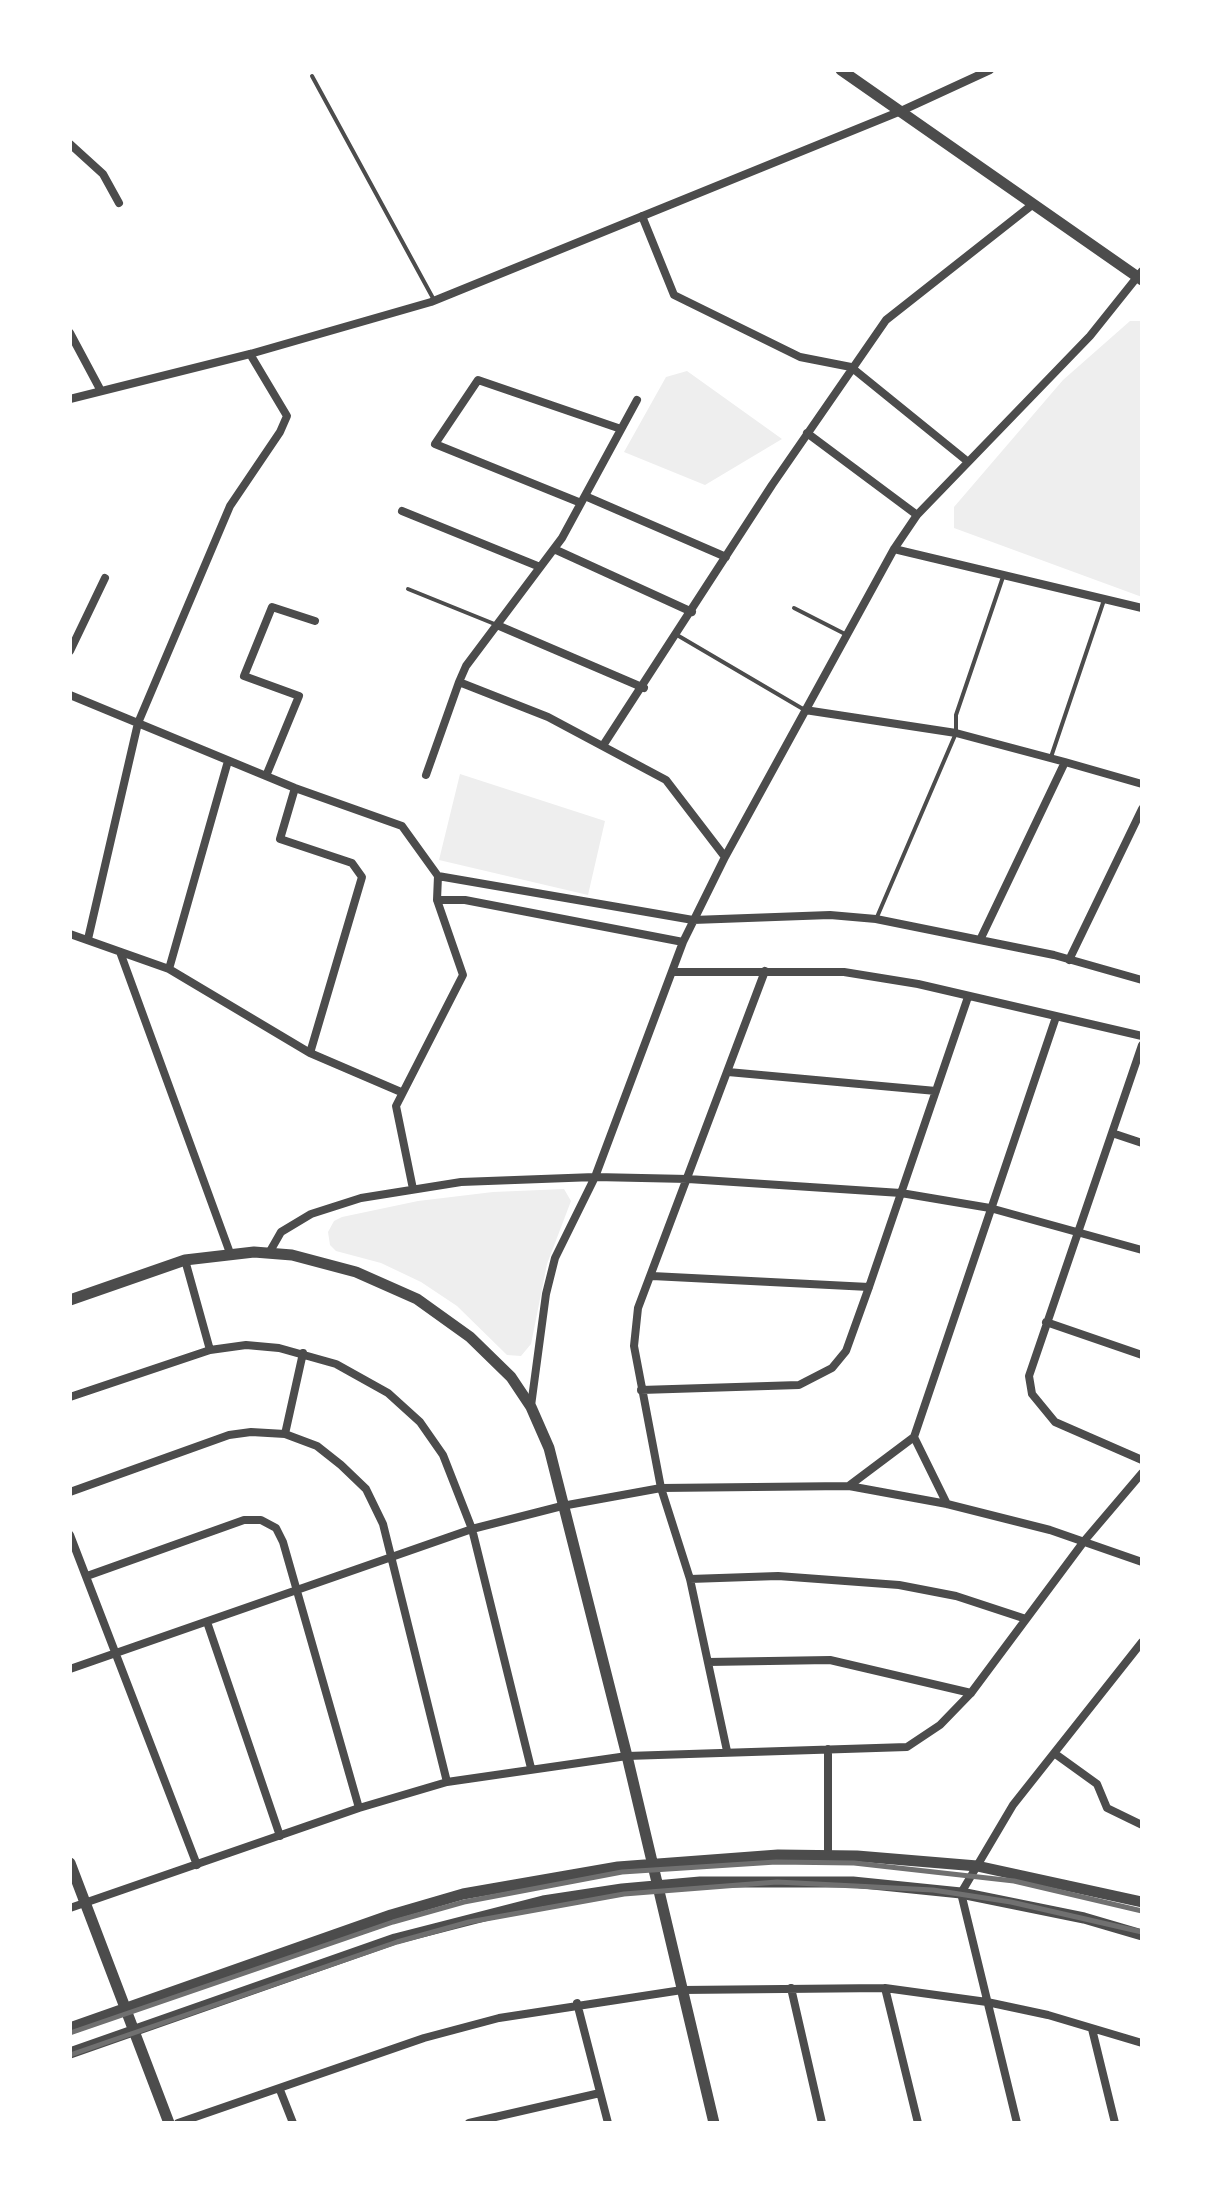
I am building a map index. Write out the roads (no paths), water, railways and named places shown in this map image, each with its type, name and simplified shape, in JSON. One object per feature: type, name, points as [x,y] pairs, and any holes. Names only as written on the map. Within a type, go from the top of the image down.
[{"type":"street","points":[[531,1407],[546,1294],[555,1258],[595,1177],[675,972],[683,942],[725,857],[894,549],[917,515],[1090,336],[1141,276],[1032,205],[841,70]]},
{"type":"street","points":[[70,399],[250,354],[434,300],[901,111],[990,70]]},
{"type":"street","points":[[70,144],[103,174],[119,203]]},
{"type":"street","points":[[604,744],[644,688],[807,433],[886,320],[1032,205]]},
{"type":"street","points":[[642,216],[674,295],[800,357],[851,367],[967,461]]},
{"type":"street","points":[[70,333],[101,391]]},
{"type":"street","points":[[88,939],[138,723],[230,506],[280,432],[287,416],[250,354]]},
{"type":"street","points":[[621,429],[478,380],[435,444],[726,557]]},
{"type":"street","points":[[426,775],[466,666],[554,549],[637,400]]},
{"type":"street","points":[[807,433],[917,515]]},
{"type":"street","points":[[402,511],[540,567]]},
{"type":"street","points":[[554,549],[692,612]]},
{"type":"street","points":[[894,549],[1142,608]]},
{"type":"street","points":[[70,651],[105,578]]},
{"type":"street","points":[[266,776],[299,696],[244,676],[272,607],[315,621]]},
{"type":"street","points":[[497,625],[644,688]]},
{"type":"street","points":[[459,682],[548,717],[604,744],[666,780],[725,857]]},
{"type":"street","points":[[70,695],[295,788],[402,826],[438,876],[437,900],[463,975],[396,1106],[413,1189]]},
{"type":"street","points":[[805,710],[956,733],[1142,784]]},
{"type":"street","points":[[169,969],[228,761]]},
{"type":"street","points":[[980,940],[1065,762]]},
{"type":"street","points":[[295,788],[280,839],[352,863],[362,877],[310,1053]]},
{"type":"street","points":[[1069,960],[1142,809]]},
{"type":"street","points":[[438,876],[693,920],[830,915],[876,919],[1069,960],[1142,980]]},
{"type":"street","points":[[437,900],[465,900],[683,942]]},
{"type":"street","points":[[70,934],[169,969],[310,1053],[401,1092]]},
{"type":"street","points":[[120,952],[230,1253]]},
{"type":"street","points":[[727,1751],[690,1579],[661,1488],[634,1346],[638,1308],[765,971]]},
{"type":"street","points":[[675,972],[844,972],[1142,1036]]},
{"type":"street","points":[[641,1390],[799,1385],[819,1378],[846,1351],[968,997]]},
{"type":"street","points":[[849,1486],[914,1437],[1056,1017]]},
{"type":"street","points":[[1142,1045],[1029,1376],[1032,1394],[1042,1410],[1072,1431],[1142,1460]]},
{"type":"street","points":[[728,1072],[936,1091]]},
{"type":"street","points":[[1112,1133],[1142,1143]]},
{"type":"street","points":[[269,1253],[281,1232],[311,1214],[361,1198],[461,1182],[595,1177],[688,1179],[901,1193],[990,1208],[1142,1250]]},
{"type":"street","points":[[70,1300],[185,1260],[230,1253],[292,1255],[356,1272],[417,1299],[481,1348],[511,1377],[531,1407],[549,1448],[627,1756],[714,2123]]},
{"type":"street","points":[[185,1260],[210,1350]]},
{"type":"street","points":[[652,1276],[869,1287]]},
{"type":"street","points":[[1046,1322],[1142,1355]]},
{"type":"street","points":[[70,1397],[210,1350],[246,1345],[303,1353],[369,1381],[388,1393],[420,1422],[443,1455],[472,1529],[531,1768]]},
{"type":"street","points":[[285,1434],[303,1353]]},
{"type":"street","points":[[70,1492],[229,1435],[251,1432],[285,1434],[317,1446],[366,1489],[383,1524],[388,1557],[447,1782]]},
{"type":"street","points":[[914,1437],[947,1504]]},
{"type":"street","points":[[70,1908],[359,1808],[447,1782],[627,1756],[907,1747],[940,1725],[971,1693],[1085,1540],[1142,1473]]},
{"type":"street","points":[[70,1669],[472,1529],[562,1506],[661,1488],[849,1486],[947,1504],[1085,1540],[1142,1562]]},
{"type":"street","points":[[87,1576],[244,1520],[261,1520],[276,1528],[297,1589],[359,1808]]},
{"type":"street","points":[[70,1535],[118,1652],[197,1865]]},
{"type":"street","points":[[690,1579],[778,1576],[899,1585],[956,1596],[1026,1619]]},
{"type":"street","points":[[207,1622],[280,1836]]},
{"type":"street","points":[[1017,2123],[961,1893],[1013,1805],[1142,1642]]},
{"type":"street","points":[[708,1662],[830,1660],[971,1693]]},
{"type":"street","points":[[828,1749],[828,1855]]},
{"type":"street","points":[[1054,1753],[1097,1784],[1107,1808],[1142,1825]]},
{"type":"street","points":[[70,2028],[391,1915],[463,1894],[539,1879],[651,1864],[828,1855],[977,1866],[1142,1902]]},
{"type":"street","points":[[70,1863],[169,2123]]},
{"type":"street","points":[[70,2053],[395,1939],[467,1918],[543,1901],[657,1886],[700,1882],[839,1882],[961,1893],[1084,1918],[1142,1935]]},
{"type":"street","points":[[791,1988],[822,2123]]},
{"type":"street","points":[[885,1988],[918,2123]]},
{"type":"street","points":[[178,2123],[424,2038],[499,2018],[577,2003],[682,1990],[885,1988],[987,2002],[1142,2043]]},
{"type":"street","points":[[577,2003],[608,2123]]},
{"type":"street","points":[[1092,2029],[1115,2123]]},
{"type":"street","points":[[280,2090],[293,2123]]},
{"type":"street","points":[[469,2123],[600,2093]]},
{"type":"lane","points":[[312,76],[434,300]]},
{"type":"lane","points":[[876,919],[956,733],[956,715],[1004,574]]},
{"type":"lane","points":[[408,589],[497,625]]},
{"type":"lane","points":[[1051,757],[1105,598]]},
{"type":"lane","points":[[794,608],[847,635]]},
{"type":"lane","points":[[677,635],[805,710]]},
{"type":"railway","points":[[70,2033],[393,1922],[464,1902],[622,1872],[776,1862],[854,1863],[1014,1881],[1142,1911]]},
{"type":"railway","points":[[70,2055],[397,1942],[469,1922],[624,1894],[777,1882],[933,1890],[1011,1902],[1142,1932]]}]
